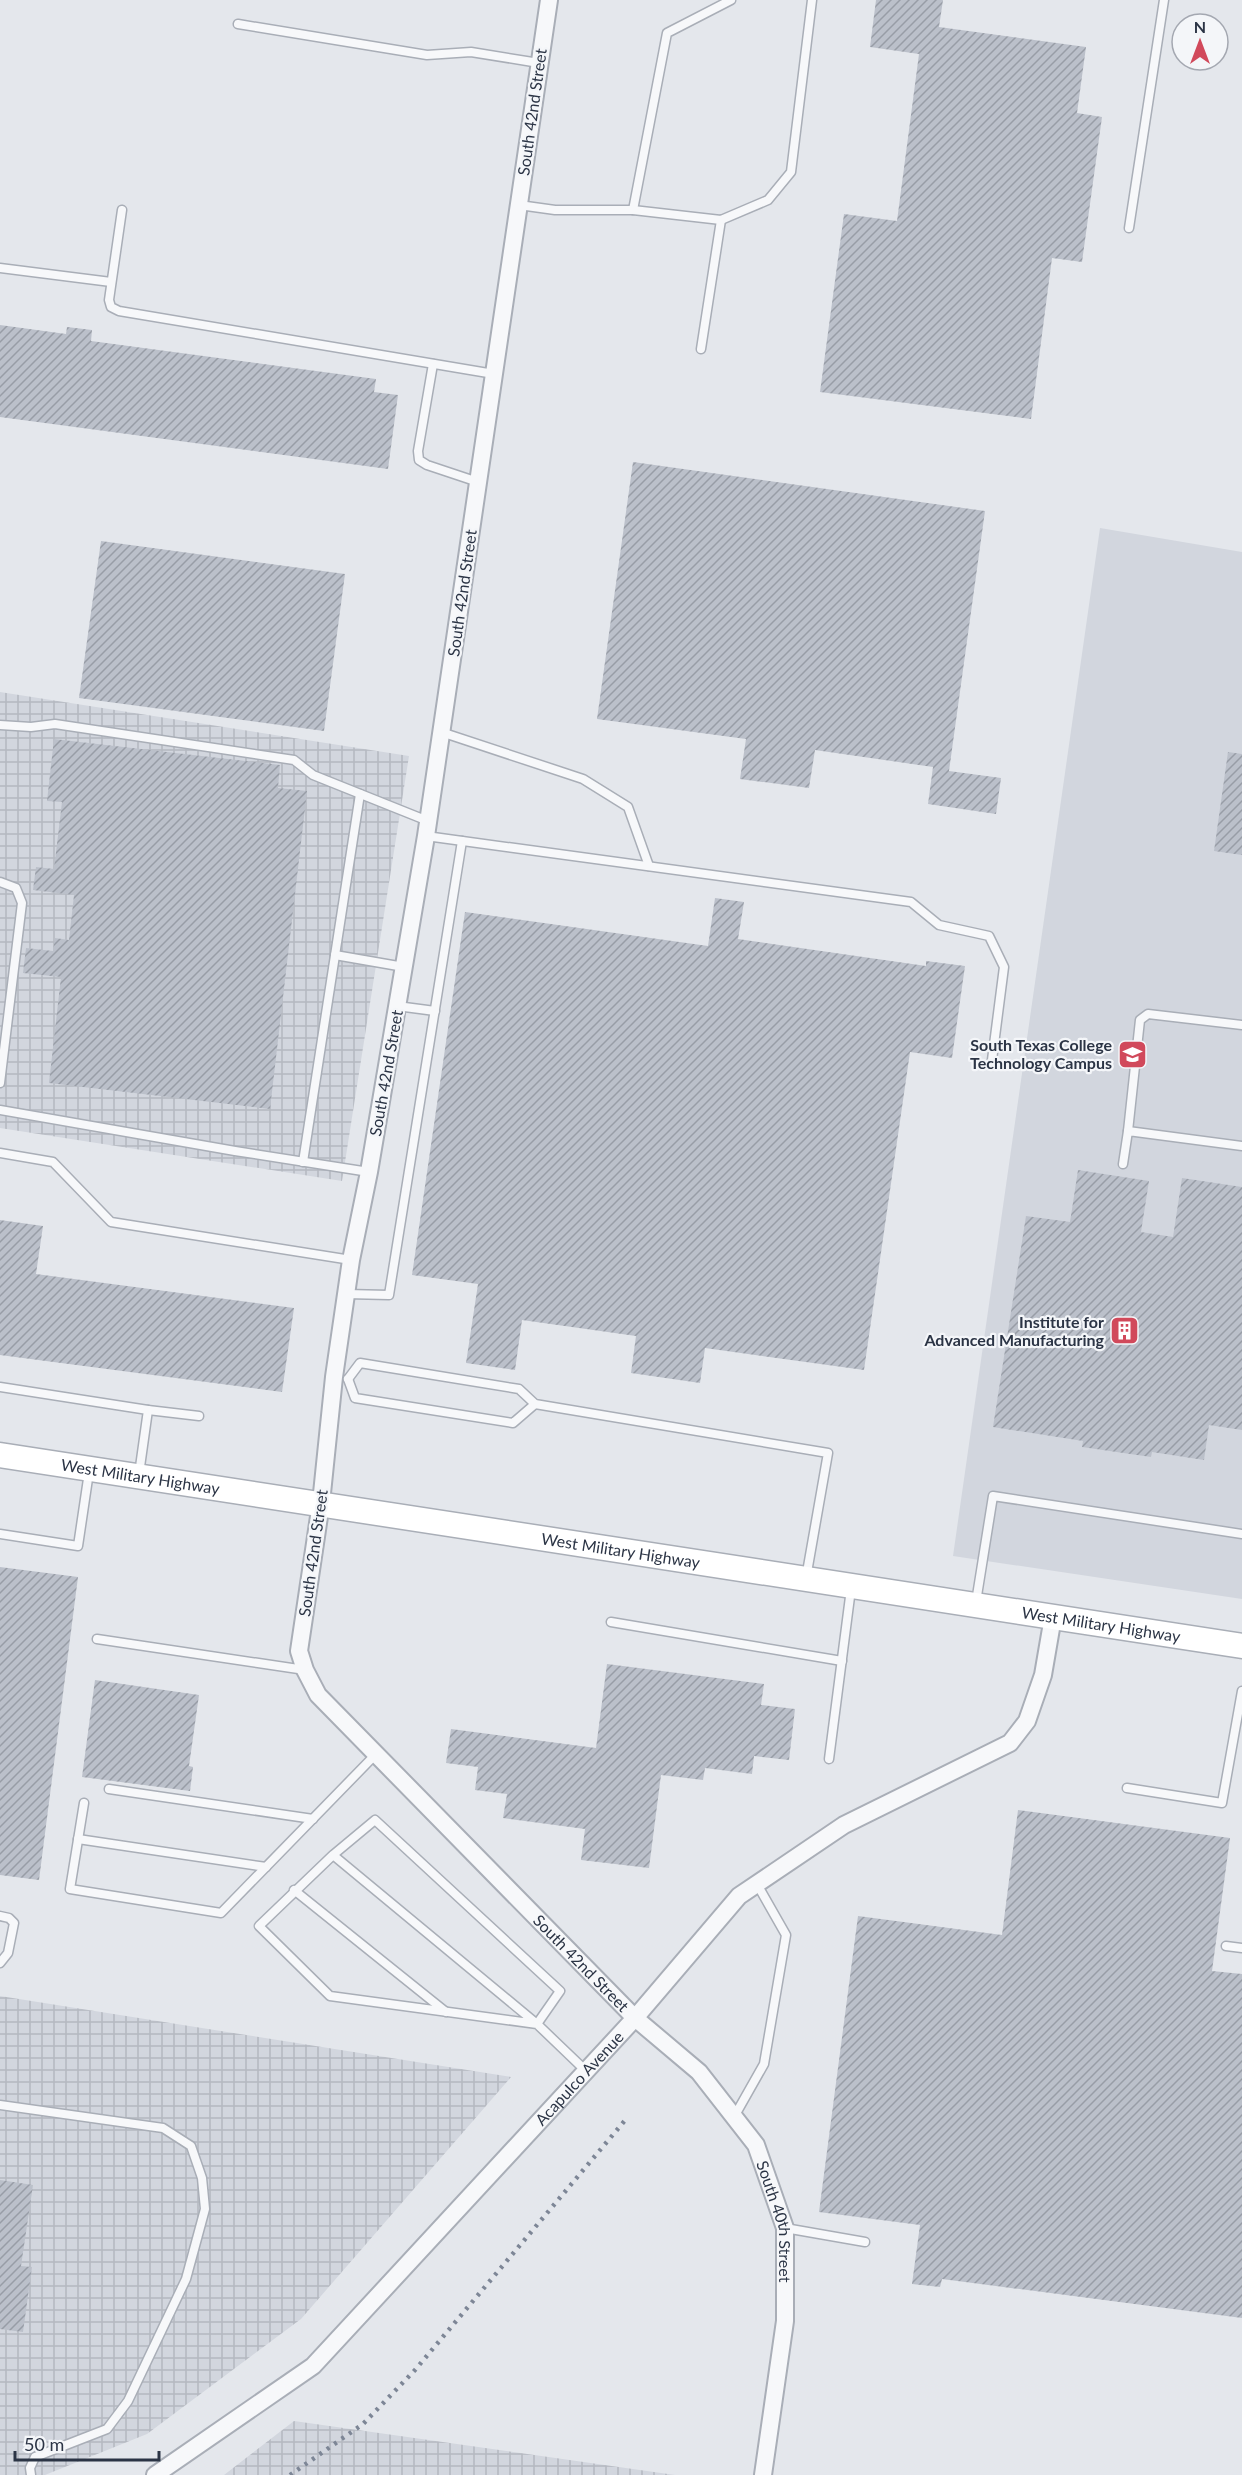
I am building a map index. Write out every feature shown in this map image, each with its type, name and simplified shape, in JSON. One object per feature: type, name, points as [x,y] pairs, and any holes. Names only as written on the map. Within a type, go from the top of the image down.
[{"type":"main road","name":"West Military Highway","points":[[0,1455],[1242,1646]]},
{"type":"street","name":"South 42nd Street","points":[[549,0],[427,828],[369,1172],[351,1260],[346,1294],[341,1378],[299,1651],[304,1670],[318,1695],[635,2018]]},
{"type":"street","name":"Acapulco Avenue","points":[[155,2475],[313,2366],[635,2018],[739,1896],[844,1825],[1010,1743],[1027,1721],[1043,1675],[1053,1617]]},
{"type":"street","name":"South 40th Street","points":[[635,2018],[699,2072],[756,2145],[785,2228],[785,2321],[763,2475]]},
{"type":"lane","points":[[633,210],[667,33],[731,0]]},
{"type":"lane","points":[[519,205],[555,210],[633,210],[721,220],[768,200],[791,172],[812,0]]},
{"type":"lane","points":[[1129,228],[1164,0]]},
{"type":"lane","points":[[238,24],[427,55],[471,52],[540,63]]},
{"type":"lane","points":[[122,210],[109,300],[111,307],[118,311],[494,374]]},
{"type":"lane","points":[[701,349],[721,220]]},
{"type":"lane","points":[[0,268],[111,282]]},
{"type":"lane","points":[[433,364],[419,444],[419,460],[427,465],[478,482]]},
{"type":"lane","points":[[0,725],[32,727],[55,724],[294,760],[313,776],[360,794],[427,828],[462,841],[911,902],[939,925],[989,936],[1004,967],[992,1060]]},
{"type":"lane","points":[[441,732],[583,779],[628,807],[649,866]]},
{"type":"lane","points":[[303,1162],[360,794]]},
{"type":"lane","points":[[346,1294],[389,1295],[462,841]]},
{"type":"lane","points":[[0,882],[16,888],[22,903],[0,1083]]},
{"type":"lane","points":[[335,955],[404,967]]},
{"type":"lane","points":[[397,1006],[435,1011]]},
{"type":"lane","points":[[1123,1164],[1140,1020],[1148,1014],[1242,1025]]},
{"type":"lane","points":[[0,1110],[369,1172]]},
{"type":"lane","points":[[1128,1131],[1242,1146]]},
{"type":"lane","points":[[0,1153],[53,1162],[111,1222],[351,1260]]},
{"type":"lane","points":[[535,1404],[513,1423],[355,1398],[341,1378],[360,1363],[519,1389],[535,1404],[828,1453],[806,1578]]},
{"type":"lane","points":[[0,1387],[199,1416]]},
{"type":"lane","points":[[139,1475],[147,1410]]},
{"type":"lane","points":[[0,1534],[78,1546],[90,1468]]},
{"type":"lane","points":[[976,1605],[993,1496],[1242,1534]]},
{"type":"lane","points":[[829,1759],[852,1585]]},
{"type":"lane","points":[[611,1622],[842,1661]]},
{"type":"lane","points":[[97,1639],[304,1670]]},
{"type":"lane","points":[[1127,1788],[1222,1803],[1242,1691]]},
{"type":"lane","points":[[84,1803],[70,1889],[221,1913],[376,1754]]},
{"type":"lane","points":[[109,1789],[313,1819]]},
{"type":"lane","points":[[375,1820],[560,1991],[537,2024],[330,1996],[259,1926],[294,1890],[375,1820]]},
{"type":"lane","points":[[78,1839],[266,1867]]},
{"type":"lane","points":[[333,1855],[537,2024],[586,2071]]},
{"type":"lane","points":[[734,2117],[764,2064],[786,1935],[757,1884]]},
{"type":"lane","points":[[294,1890],[446,2012]]},
{"type":"lane","points":[[0,1916],[9,1918],[14,1923],[8,1953],[0,1963]]},
{"type":"lane","points":[[1226,1946],[1242,1948]]},
{"type":"lane","points":[[0,2105],[163,2128],[191,2146],[202,2178],[205,2209],[186,2278],[128,2401],[106,2429],[35,2457],[30,2468],[31,2475]]},
{"type":"lane","points":[[785,2228],[865,2242]]},
{"type":"shaded area","name":"South Texas College Technology Campus","points":[[1100,528],[1242,552],[1242,1599],[953,1556]]},
{"type":"shaded area","points":[[0,692],[409,756],[342,1181],[0,1128]]},
{"type":"shaded area","points":[[0,1996],[511,2077],[301,2319],[147,2434],[45,2475],[0,2475]]},
{"type":"shaded area","points":[[294,2421],[675,2475],[224,2475]]},
{"type":"building","points":[[876,0],[943,0],[939,27],[1086,47],[1077,113],[1102,117],[1082,262],[1052,258],[1031,419],[820,392],[844,214],[897,221],[919,54],[870,47]]},
{"type":"building","points":[[0,325],[66,334],[67,327],[92,330],[91,341],[376,379],[374,392],[398,395],[388,469],[0,417]]},
{"type":"building","points":[[633,462],[985,511],[949,771],[1001,778],[996,814],[928,804],[933,767],[815,750],[809,788],[740,779],[746,739],[597,719]]},
{"type":"building","points":[[101,541],[345,574],[324,731],[79,698]]},
{"type":"building","points":[[54,739],[280,765],[278,788],[307,791],[270,1109],[49,1083],[61,977],[23,973],[26,948],[53,951],[55,938],[69,940],[74,895],[33,890],[36,867],[54,869],[62,802],[47,801]]},
{"type":"building","points":[[1228,752],[1242,754],[1242,855],[1214,851]]},
{"type":"building","points":[[715,898],[744,902],[738,939],[926,966],[926,961],[965,966],[952,1058],[910,1052],[864,1370],[705,1348],[700,1383],[631,1373],[636,1336],[522,1320],[515,1370],[466,1363],[478,1284],[412,1275],[465,912],[708,946]]},
{"type":"building","name":"Institute for Advanced Manufacturing","points":[[1078,1170],[1149,1181],[1141,1232],[1173,1237],[1182,1178],[1242,1187],[1242,1430],[1209,1425],[1204,1460],[1152,1452],[1151,1457],[1082,1447],[1083,1441],[993,1427],[1026,1216],[1070,1222]]},
{"type":"building","points":[[0,1220],[43,1226],[36,1274],[294,1308],[282,1392],[0,1355]]},
{"type":"building","points":[[0,1567],[78,1577],[39,1880],[0,1875]]},
{"type":"building","points":[[607,1664],[764,1684],[761,1705],[795,1709],[789,1760],[754,1756],[752,1774],[705,1768],[703,1780],[661,1775],[649,1868],[581,1860],[585,1829],[503,1818],[507,1794],[475,1790],[478,1767],[446,1763],[451,1729],[596,1748]]},
{"type":"building","points":[[95,1680],[199,1695],[189,1766],[193,1767],[190,1791],[82,1777]]},
{"type":"building","points":[[1018,1810],[1230,1838],[1212,1971],[1242,1974],[1242,2318],[942,2279],[940,2287],[912,2284],[920,2225],[819,2212],[858,1916],[1002,1935]]},
{"type":"building","points":[[0,2180],[33,2185],[21,2266],[32,2267],[23,2332],[0,2329]]},
{"type":"railway","points":[[290,2475],[363,2424],[415,2370],[627,2118]]},
{"type":"place","name":"South Texas College Technology Campus","points":[[1133,1054]]},
{"type":"place","name":"Institute for Advanced Manufacturing","points":[[1125,1331]]}]
